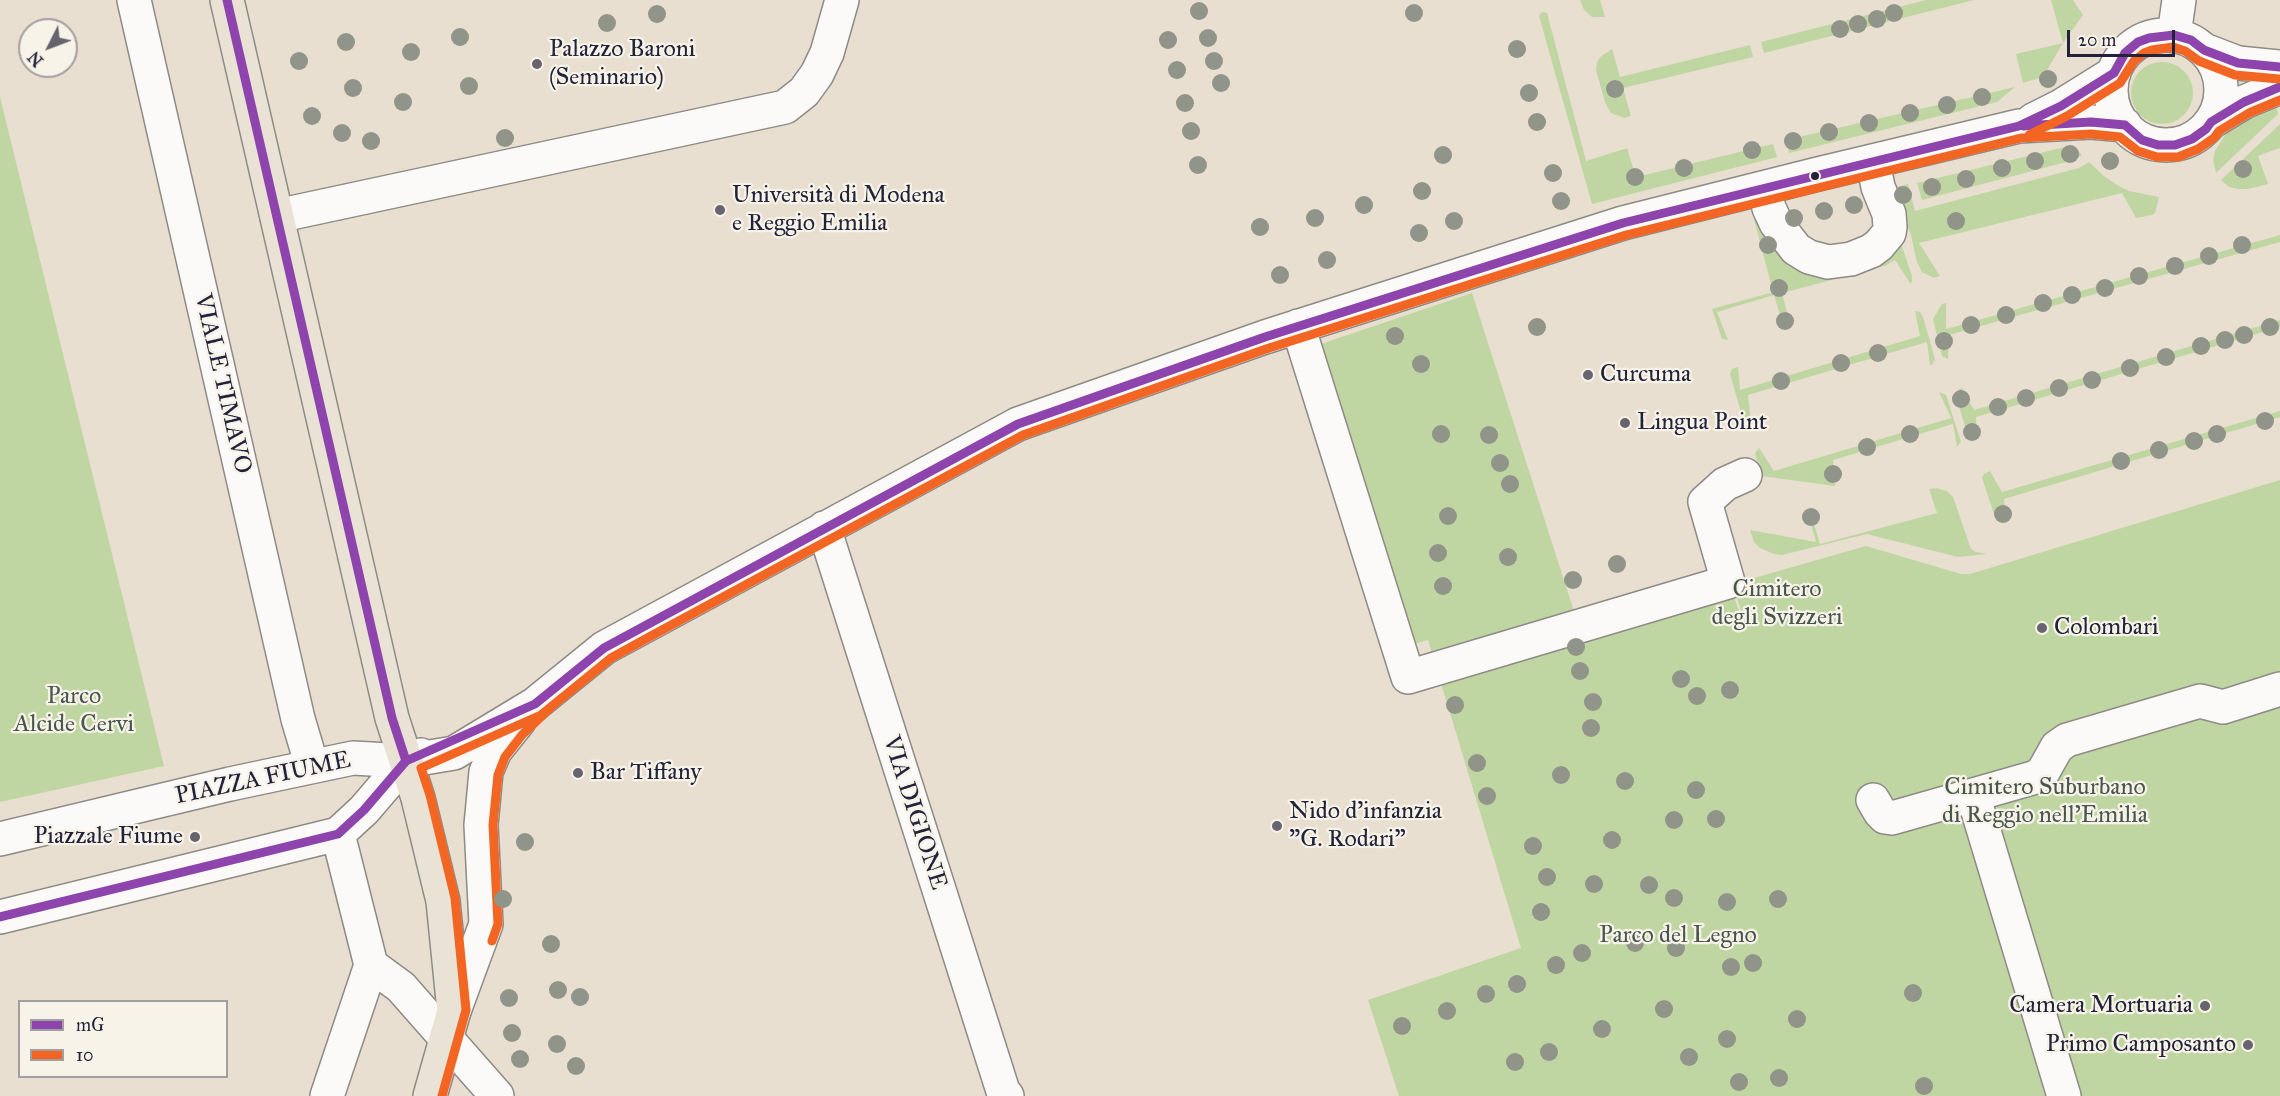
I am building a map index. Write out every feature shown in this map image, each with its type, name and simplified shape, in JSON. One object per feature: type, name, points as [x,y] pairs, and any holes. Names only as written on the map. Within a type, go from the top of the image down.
[{"type":"main road","points":[[227,0],[392,718],[418,798],[443,901],[451,1025],[430,1096]]},
{"type":"street","name":"VIALE TIMAVO","points":[[134,0],[295,707],[312,766]]},
{"type":"street","points":[[277,216],[785,107],[804,92],[817,74],[827,53],[842,0]]},
{"type":"street","points":[[2174,36],[2179,0]]},
{"type":"street","points":[[2162,35],[2191,40],[2204,50],[2215,64],[2221,80],[2221,98],[2211,122],[2206,129],[2192,139],[2175,145],[2158,145],[2142,140],[2118,116],[2112,101],[2111,83],[2125,53],[2138,42],[2162,35]]},
{"type":"street","points":[[2204,50],[2238,63],[2280,67]]},
{"type":"street","points":[[2019,126],[2061,106],[2114,73]]},
{"type":"street","points":[[2211,122],[2244,102],[2280,87]]},
{"type":"street","points":[[451,1025],[486,924],[481,825],[486,772],[495,751],[513,727],[535,705],[604,648],[824,528],[1018,424],[1299,326],[1623,223],[2019,126],[2091,122],[2125,125]]},
{"type":"street","points":[[1764,188],[1768,208],[1776,223],[1796,249],[1809,257],[1828,262],[1851,259],[1871,251],[1889,232],[1889,214],[1878,187],[1873,161]]},
{"type":"street","points":[[1299,326],[1408,677],[1728,582],[1705,502],[1725,484],[1745,475]]},
{"type":"street","name":"VIA DIGIONE","points":[[824,528],[1003,1090],[1007,1096]]},
{"type":"street","points":[[1873,800],[1885,817],[1892,818],[2036,777],[2043,772],[2057,747],[2067,740],[2200,701],[2223,706],[2280,689]]},
{"type":"street","points":[[406,761],[535,705]]},
{"type":"street","name":"PIAZZA FIUME","points":[[0,839],[353,758],[406,761]]},
{"type":"street","name":"PIAZZA FIUME","points":[[0,917],[338,834],[364,810],[406,761]]},
{"type":"street","points":[[1972,795],[2064,1096]]},
{"type":"street","points":[[327,1096],[370,965],[338,834]]},
{"type":"street","points":[[370,965],[451,1025],[497,1096]]},
{"type":"green space","points":[[1580,0],[1600,0],[1605,17],[1592,17],[1584,10]]},
{"type":"green space","points":[[1926,0],[1974,0],[1764,53],[1761,42]]},
{"type":"green space","points":[[2051,0],[2073,0],[2083,15],[2063,43]]},
{"type":"green space","points":[[1542,12],[1547,13],[1586,161],[1627,148],[1636,177],[1773,144],[1777,157],[1592,204],[1539,16]]},
{"type":"green space","points":[[2063,43],[2043,77],[2023,83],[2016,54]]},
{"type":"green space","points":[[1750,45],[1753,57],[1623,88],[1631,116],[1624,118],[1611,113],[1605,102],[1596,70],[1600,57],[1612,49],[1620,77]]},
{"type":"green space","points":[[2162,62],[2174,64],[2184,71],[2191,81],[2193,93],[2191,105],[2184,115],[2174,122],[2162,124],[2150,122],[2140,115],[2133,105],[2131,93],[2133,81],[2140,71],[2150,64]]},
{"type":"green space","points":[[2015,87],[1997,102],[1789,153],[1786,140]]},
{"type":"green space","name":"Parco Alcide Cervi","points":[[0,97],[164,766],[0,802]]},
{"type":"green space","points":[[2275,100],[2278,114],[2216,173],[2213,160],[2215,151],[2236,118]]},
{"type":"green space","points":[[2280,124],[2280,148],[2258,156],[2268,184],[2239,189],[2229,187],[2221,180]]},
{"type":"green space","points":[[2073,145],[2082,155],[2074,160],[1922,200],[1917,183]]},
{"type":"green space","points":[[2089,162],[2104,176],[2129,191],[2159,197],[2155,213],[2136,218],[2122,193],[1919,243],[1940,276],[1934,278],[1922,272],[1917,262],[1911,235],[1892,188],[1908,184],[1915,211],[2079,168]]},
{"type":"green space","points":[[1763,217],[1787,253],[1899,238],[1912,282],[1910,283],[1895,260],[1885,266],[1782,293],[1788,323],[1782,322],[1774,295],[1717,312],[1728,340],[1722,339],[1712,309],[1773,292],[1754,219]]},
{"type":"green space","points":[[2280,235],[2280,242],[1949,335],[1948,359],[1942,356],[1933,319],[1942,304],[1946,303],[1946,329]]},
{"type":"green space","points":[[1472,293],[1579,627],[1728,582],[1747,631],[1733,584],[1866,546],[1961,574],[1970,574],[2280,480],[2280,1096],[1399,1096],[1368,1000],[1521,948],[1428,640],[1403,647],[1306,349]]},
{"type":"green space","points":[[1915,311],[1920,312],[1923,317],[1935,359],[1932,365],[1930,365],[1927,342],[1748,395],[1751,422],[1743,419],[1730,374],[1732,369],[1738,367],[1740,390],[1920,336]]},
{"type":"green space","points":[[2280,320],[2280,327],[1976,417],[1977,440],[1969,439],[1955,394],[1962,388],[1974,410]]},
{"type":"green space","points":[[1939,392],[1946,395],[1961,442],[1957,447],[1953,424],[1833,460],[1835,486],[1761,476],[1755,453],[1759,448],[1774,471],[1951,418]]},
{"type":"green space","points":[[2280,411],[2280,417],[2004,499],[2006,520],[2002,522],[1995,517],[1982,478],[1990,471],[2002,492]]},
{"type":"green space","points":[[1937,488],[1947,491],[1953,497],[1971,549],[1987,554],[1958,557],[1867,534],[1782,555],[1760,548],[1754,542],[1750,530],[1816,542],[1809,517],[1811,514],[1820,544],[1937,513],[1929,489]]},
{"type":"transit line","name":"mG","points":[[227,0],[392,718],[406,761]]},
{"type":"transit line","name":"mG","points":[[0,917],[338,834],[364,810],[406,761],[535,704],[604,648],[1018,424],[1265,337],[1623,223],[2019,126],[2061,106],[2114,73],[2125,53],[2138,42],[2149,38],[2174,35],[2191,40],[2204,50],[2238,63],[2280,67]]},
{"type":"transit line","name":"10","points":[[2029,135],[2067,116],[2120,83],[2134,61],[2152,50],[2173,47],[2185,51],[2199,61],[2235,75],[2279,79]]},
{"type":"transit line","name":"mG","points":[[2023,126],[2091,122],[2125,125],[2142,140],[2158,145],[2175,145],[2192,139],[2206,129],[2211,122],[2244,102],[2280,87]]},
{"type":"transit line","name":"10","points":[[442,1096],[466,1010],[455,898],[430,795],[421,768],[541,715],[611,658],[651,636],[1023,435],[1269,348],[1626,235],[2021,138],[2091,134],[2120,137],[2138,151],[2157,157],[2178,157],[2198,149],[2214,138],[2219,131],[2249,113],[2280,100]]},
{"type":"transit line","name":"10","points":[[492,941],[498,924],[493,825],[498,775],[505,757],[522,735],[550,708]]},
{"type":"place","name":"Palazzo Baroni (Seminario)","points":[[537,64]]},
{"type":"place","name":"Università di Modena e Reggio Emilia","points":[[720,210]]},
{"type":"place","name":"Curcuma","points":[[1588,375]]},
{"type":"place","name":"Lingua Point","points":[[1625,423]]},
{"type":"place","name":"Colombari","points":[[2042,628]]},
{"type":"place","name":"Bar Tiffany","points":[[578,773]]},
{"type":"place","name":"Nido d'infanzia \"G. Rodari\"","points":[[1277,826]]},
{"type":"place","name":"Piazzale Fiume","points":[[195,837]]},
{"type":"place","name":"Camera Mortuaria","points":[[2205,1006]]},
{"type":"place","name":"Primo Camposanto","points":[[2248,1045]]},
{"type":"park label","name":"Cimitero degli Svizzeri","points":[[1777,604]]},
{"type":"park label","name":"Cimitero Suburbano di Reggio nell'Emilia","points":[[2045,802]]},
{"type":"park label","name":"Parco del Legno","points":[[1678,936]]}]
